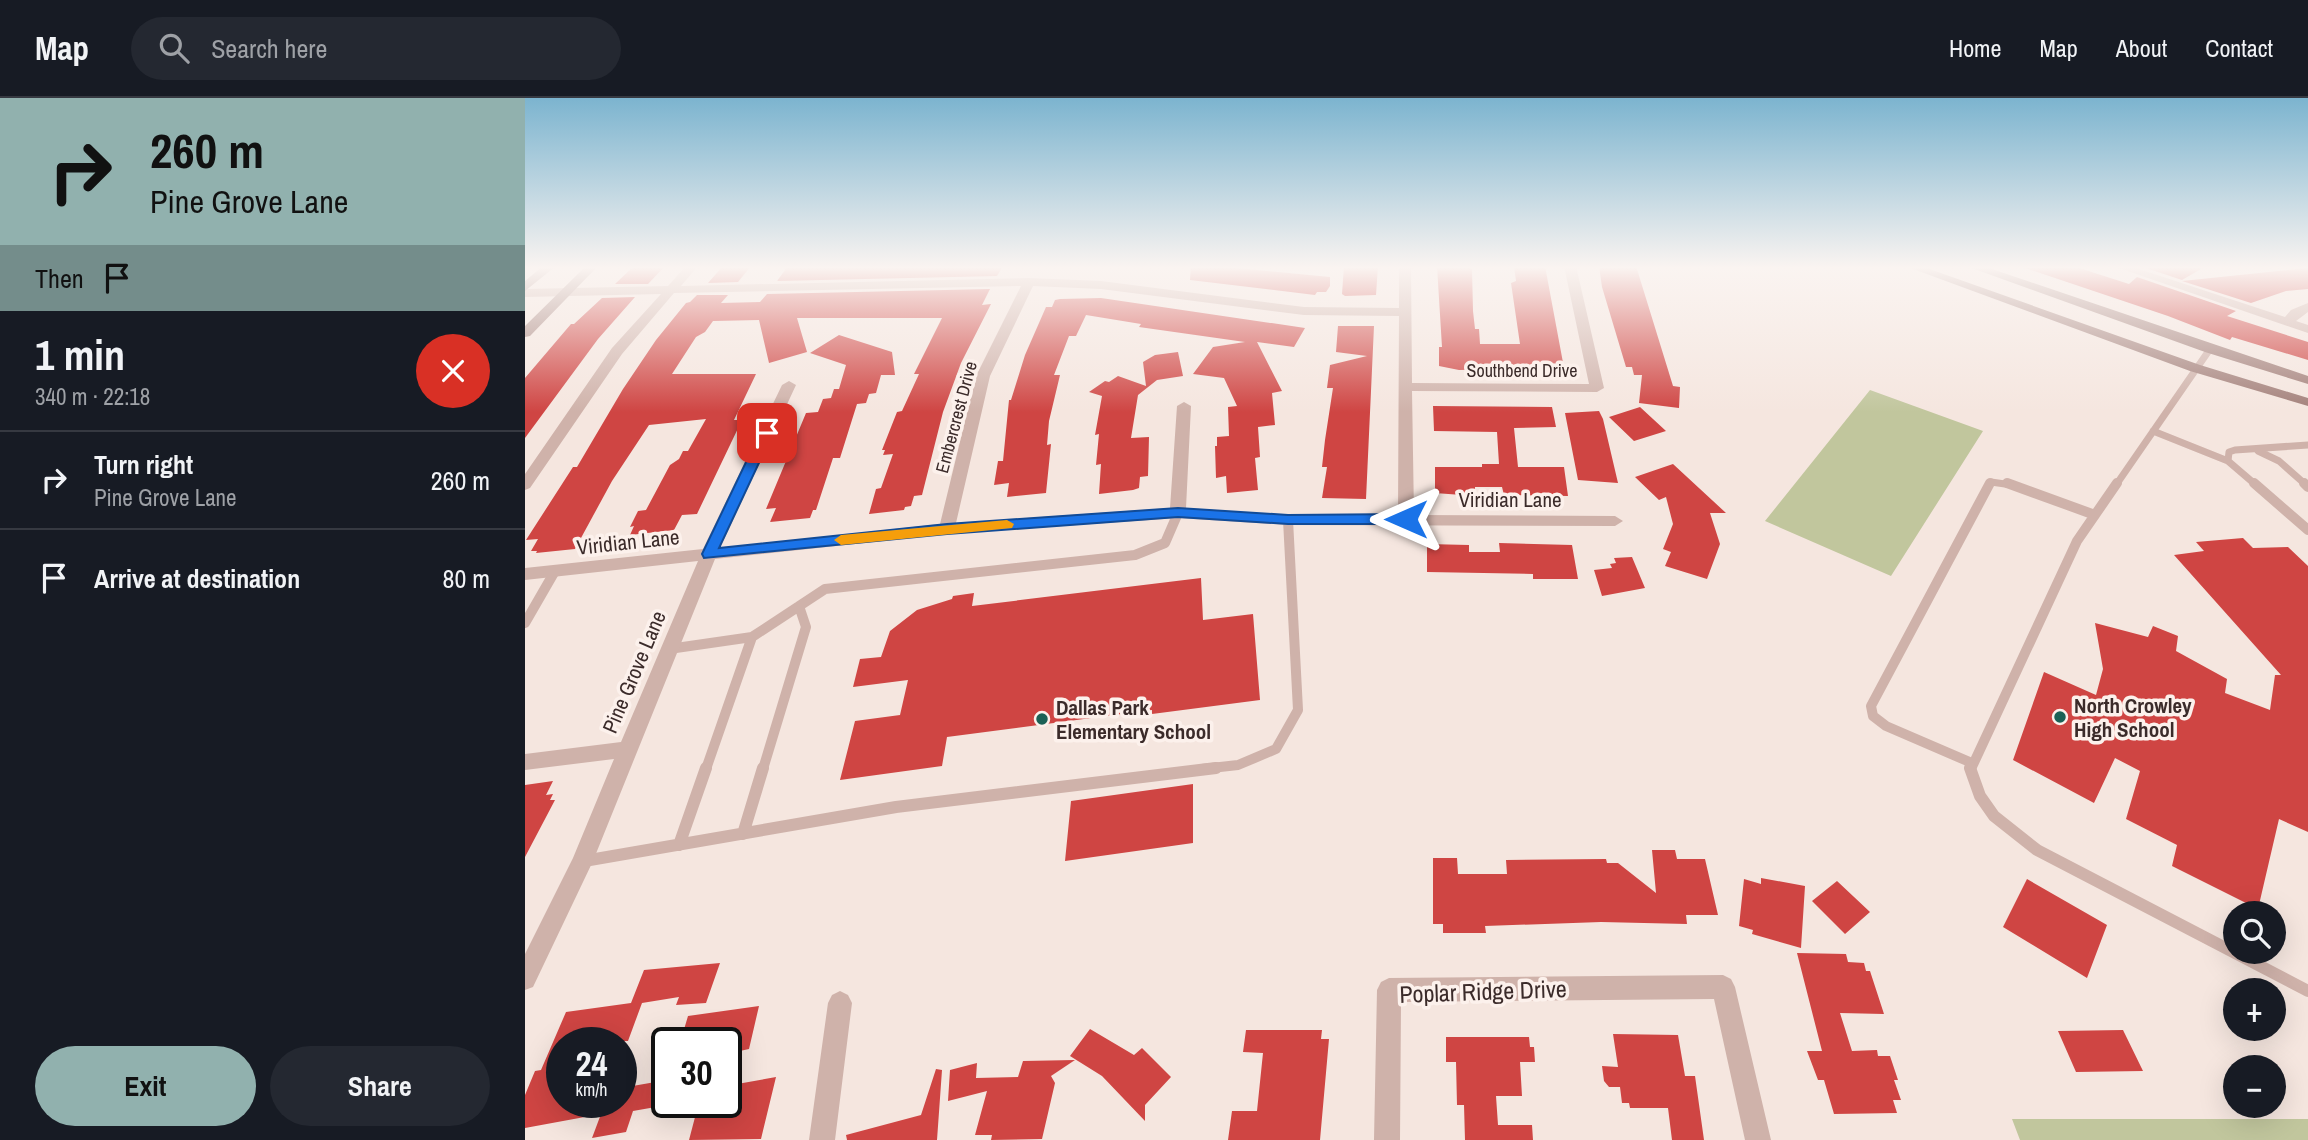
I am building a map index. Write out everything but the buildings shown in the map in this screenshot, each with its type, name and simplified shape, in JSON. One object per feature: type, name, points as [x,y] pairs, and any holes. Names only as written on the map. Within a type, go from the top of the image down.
[{"type":"main road","points":[[525,333],[542,315]]},
{"type":"main road","points":[[2046,315],[2195,368],[2308,402]]},
{"type":"main road","points":[[2111,315],[2308,380]]},
{"type":"street","points":[[525,485],[617,351],[648,315]]},
{"type":"street","name":"Embercrest Drive","points":[[947,529],[983,376],[1013,315]]},
{"type":"street","points":[[1405,315],[1406,519]]},
{"type":"street","name":"Southbend Drive","points":[[1405,387],[1597,388],[1581,315]]},
{"type":"street","points":[[2266,315],[2308,329]]},
{"type":"street","points":[[2288,322],[2294,315]]},
{"type":"street","name":"Pine Grove Lane","points":[[525,979],[582,861],[709,554],[789,385]]},
{"type":"street","points":[[1178,513],[1184,406]]},
{"type":"street","name":"Viridian Lane","points":[[525,574],[947,529],[1178,513],[1288,520],[1615,521]]},
{"type":"street","points":[[525,762],[626,750]]},
{"type":"street","name":"Poplar Ridge Drive","points":[[1387,1140],[1389,990],[1723,987],[1758,1140]]},
{"type":"street","points":[[822,1140],[840,1003]]},
{"type":"lane","points":[[2210,349],[2077,541],[1970,767],[1977,793],[1998,822],[2037,850],[2308,991]]},
{"type":"lane","points":[[2153,431],[2228,460],[2308,530]]},
{"type":"lane","points":[[2228,460],[2229,452],[2237,448],[2254,450],[2308,445]]},
{"type":"lane","points":[[2254,450],[2279,461],[2308,487]]},
{"type":"lane","points":[[1972,763],[1886,726],[1873,716],[1871,706],[1991,482],[2004,482],[2095,515]]},
{"type":"lane","points":[[669,649],[752,637],[825,589],[1135,555],[1165,543],[1178,513]]},
{"type":"lane","points":[[582,861],[896,807],[1238,765],[1276,749],[1298,709],[1288,520]]},
{"type":"lane","points":[[525,623],[555,571]]},
{"type":"lane","points":[[743,834],[806,627],[799,606]]},
{"type":"lane","points":[[679,845],[752,637]]},
{"type":"green space","points":[[1870,390],[1983,431],[1891,576],[1765,521]]},
{"type":"green space","points":[[2012,1119],[2308,1119],[2308,1140],[2020,1140]]},
{"type":"slow traffic","points":[[841,540],[1007,524]]},
{"type":"place","name":"North Crowley High School","points":[[2060,717]]},
{"type":"place","name":"Dallas Park Elementary School","points":[[1042,719]]},
{"type":"route","points":[[767,433],[709,554],[947,529],[1178,513],[1288,520],[1406,519]]}]
